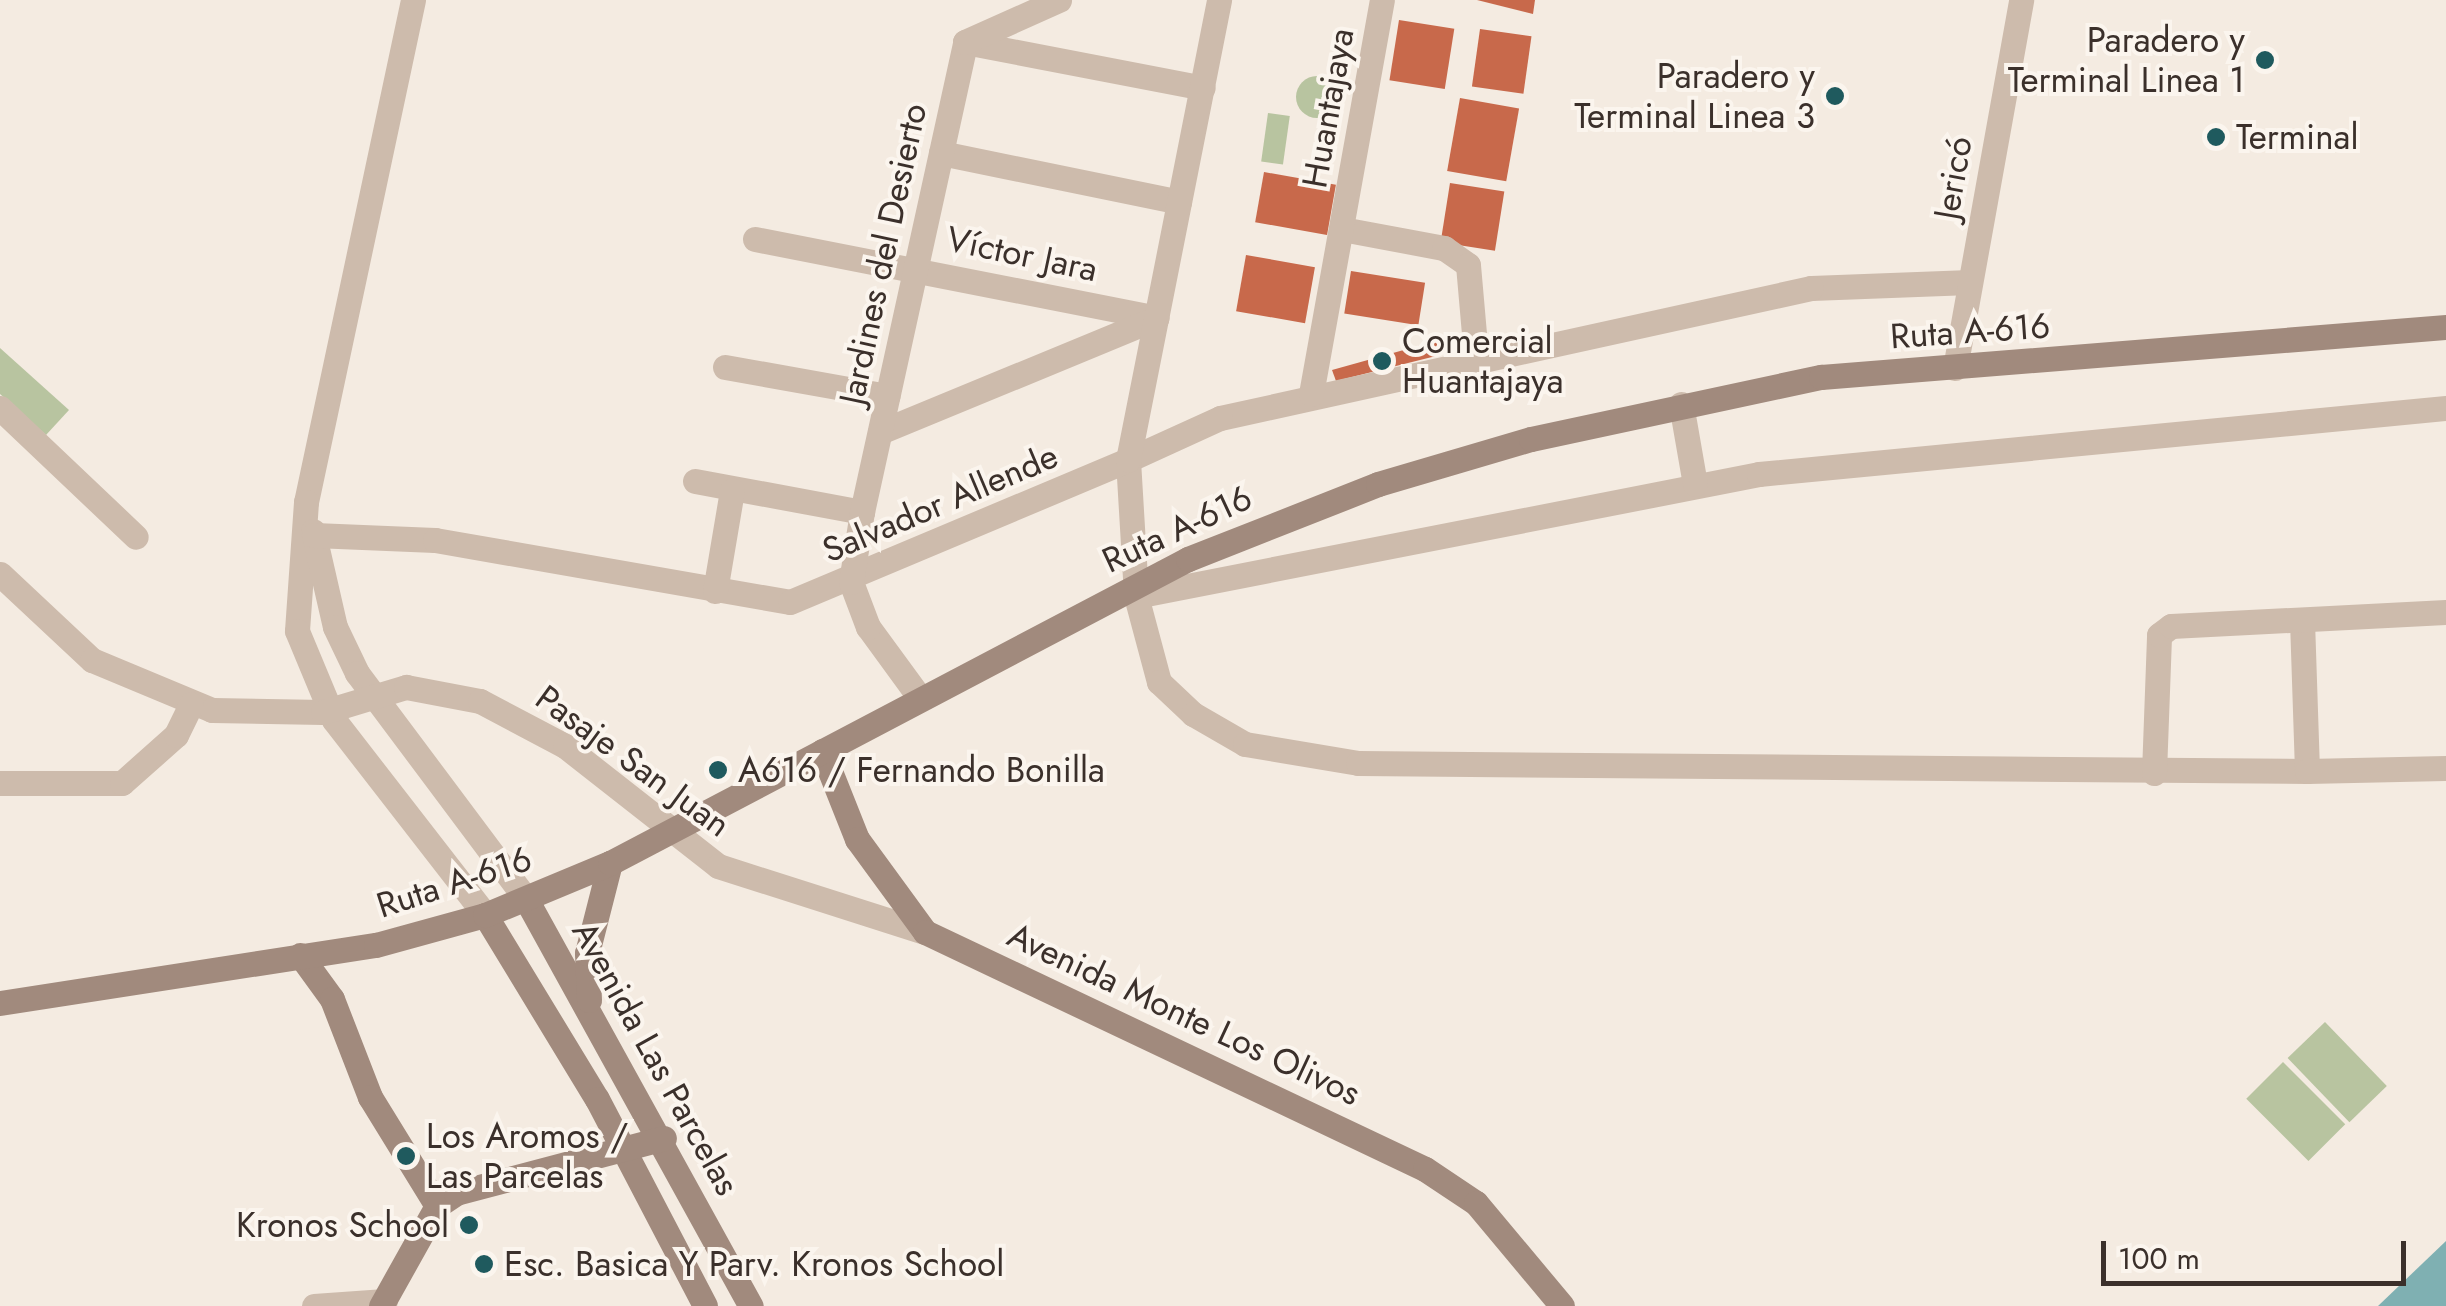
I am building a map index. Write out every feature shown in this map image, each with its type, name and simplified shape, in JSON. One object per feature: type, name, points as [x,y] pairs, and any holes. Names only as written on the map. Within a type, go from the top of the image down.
[{"type":"main road","name":"Ruta A-616","points":[[0,1003],[300,956],[486,915],[610,863],[662,831],[1134,591],[1378,484],[1680,404],[1820,377],[2446,327]]},
{"type":"main road","name":"Avenida Monte Los Olivos","points":[[822,751],[857,838],[924,932],[1426,1170],[1476,1203],[1562,1306]]},
{"type":"main road","points":[[590,1000],[590,938],[610,863]]},
{"type":"main road","name":"Avenida Las Parcelas","points":[[526,899],[590,1000],[751,1306]]},
{"type":"main road","name":"Avenida Las Parcelas","points":[[486,915],[624,1150],[705,1306]]},
{"type":"main road","points":[[300,956],[332,999],[370,1097],[437,1206]]},
{"type":"main road","points":[[383,1303],[437,1206],[492,1177],[664,1138]]},
{"type":"street","points":[[412,0],[306,502],[297,631],[328,711],[486,915]]},
{"type":"street","points":[[966,42],[1059,0]]},
{"type":"street","points":[[1219,0],[1128,460],[1134,591],[1159,682],[1246,744],[1358,763],[2154,773],[2446,768]]},
{"type":"street","name":"Huantajaya","points":[[1311,394],[1382,0]]},
{"type":"street","name":"Jericó","points":[[1956,368],[2020,0]]},
{"type":"street","points":[[966,42],[1203,88]]},
{"type":"street","name":"Jardines del Desierto","points":[[851,582],[862,512],[966,42]]},
{"type":"street","points":[[940,154],[1178,202]]},
{"type":"street","name":"Huantajaya","points":[[1342,228],[1444,248],[1468,265],[1476,356]]},
{"type":"street","name":"Víctor Jara","points":[[754,239],[1156,318]]},
{"type":"street","name":"Ruta A-616","points":[[1128,460],[1220,418],[1476,356],[1811,288],[1970,282]]},
{"type":"street","points":[[880,432],[1156,318]]},
{"type":"street","points":[[725,367],[887,396]]},
{"type":"street","points":[[1680,404],[1695,484]]},
{"type":"street","points":[[1134,591],[1695,484],[2446,408]]},
{"type":"street","points":[[3,418],[136,538]]},
{"type":"street","name":"Salvador Allende","points":[[314,536],[435,540],[790,602],[851,582],[1128,460]]},
{"type":"street","points":[[695,481],[862,512]]},
{"type":"street","points":[[716,591],[732,490]]},
{"type":"street","points":[[306,502],[335,627],[370,695],[526,899]]},
{"type":"street","name":"Pasaje San Juan","points":[[0,574],[74,646],[191,704],[266,717],[328,711],[370,695],[406,688],[512,715],[619,787],[662,831],[780,890],[924,932]]},
{"type":"street","points":[[851,582],[868,627],[920,698]]},
{"type":"street","points":[[2154,773],[2159,636],[2184,622],[2302,624],[2446,612]]},
{"type":"street","points":[[2302,624],[2307,771]]},
{"type":"street","points":[[0,782],[122,783],[176,735],[191,704]]},
{"type":"street","points":[[314,1306],[383,1303]]},
{"type":"green space","points":[[1317,76],[1332,82],[1338,97],[1332,112],[1317,118],[1302,112],[1296,97],[1302,82]]},
{"type":"green space","points":[[1268,113],[1290,116],[1283,165],[1261,162]]},
{"type":"green space","points":[[0,348],[69,410],[46,435],[0,394]]},
{"type":"green space","points":[[2325,1022],[2387,1086],[2349,1122],[2288,1058]]},
{"type":"green space","points":[[2283,1062],[2345,1124],[2308,1161],[2246,1099]]},
{"type":"water","points":[[2446,1241],[2446,1306],[2378,1306]]},
{"type":"building","points":[[1477,0],[1535,0],[1533,14]]},
{"type":"building","points":[[1399,20],[1454,29],[1445,89],[1389,80]]},
{"type":"building","points":[[1480,29],[1531,36],[1523,94],[1472,86]]},
{"type":"building","points":[[1460,98],[1519,108],[1506,181],[1447,171]]},
{"type":"building","points":[[1264,172],[1336,185],[1327,235],[1255,222]]},
{"type":"building","points":[[1450,183],[1504,192],[1495,251],[1441,242]]},
{"type":"building","points":[[1246,255],[1315,267],[1305,323],[1236,311]]},
{"type":"building","points":[[1351,271],[1425,283],[1418,325],[1344,313]]},
{"type":"building","name":"Comercial Huantajaya","points":[[1436,341],[1440,355],[1336,381],[1332,370]]},
{"type":"place","name":"Paradero y Terminal Linea 1","points":[[2265,60]]},
{"type":"place","name":"Paradero y Terminal Linea 3","points":[[1835,96]]},
{"type":"place","name":"Terminal","points":[[2216,137]]},
{"type":"place","name":"Comercial Huantajaya","points":[[1382,361]]},
{"type":"place","name":"A616 / Fernando Bonilla","points":[[718,770]]},
{"type":"place","name":"Los Aromos / Las Parcelas","points":[[406,1156]]},
{"type":"place","name":"Kronos School","points":[[469,1225]]},
{"type":"place","name":"Esc. Basica Y Parv. Kronos School","points":[[484,1264]]}]
